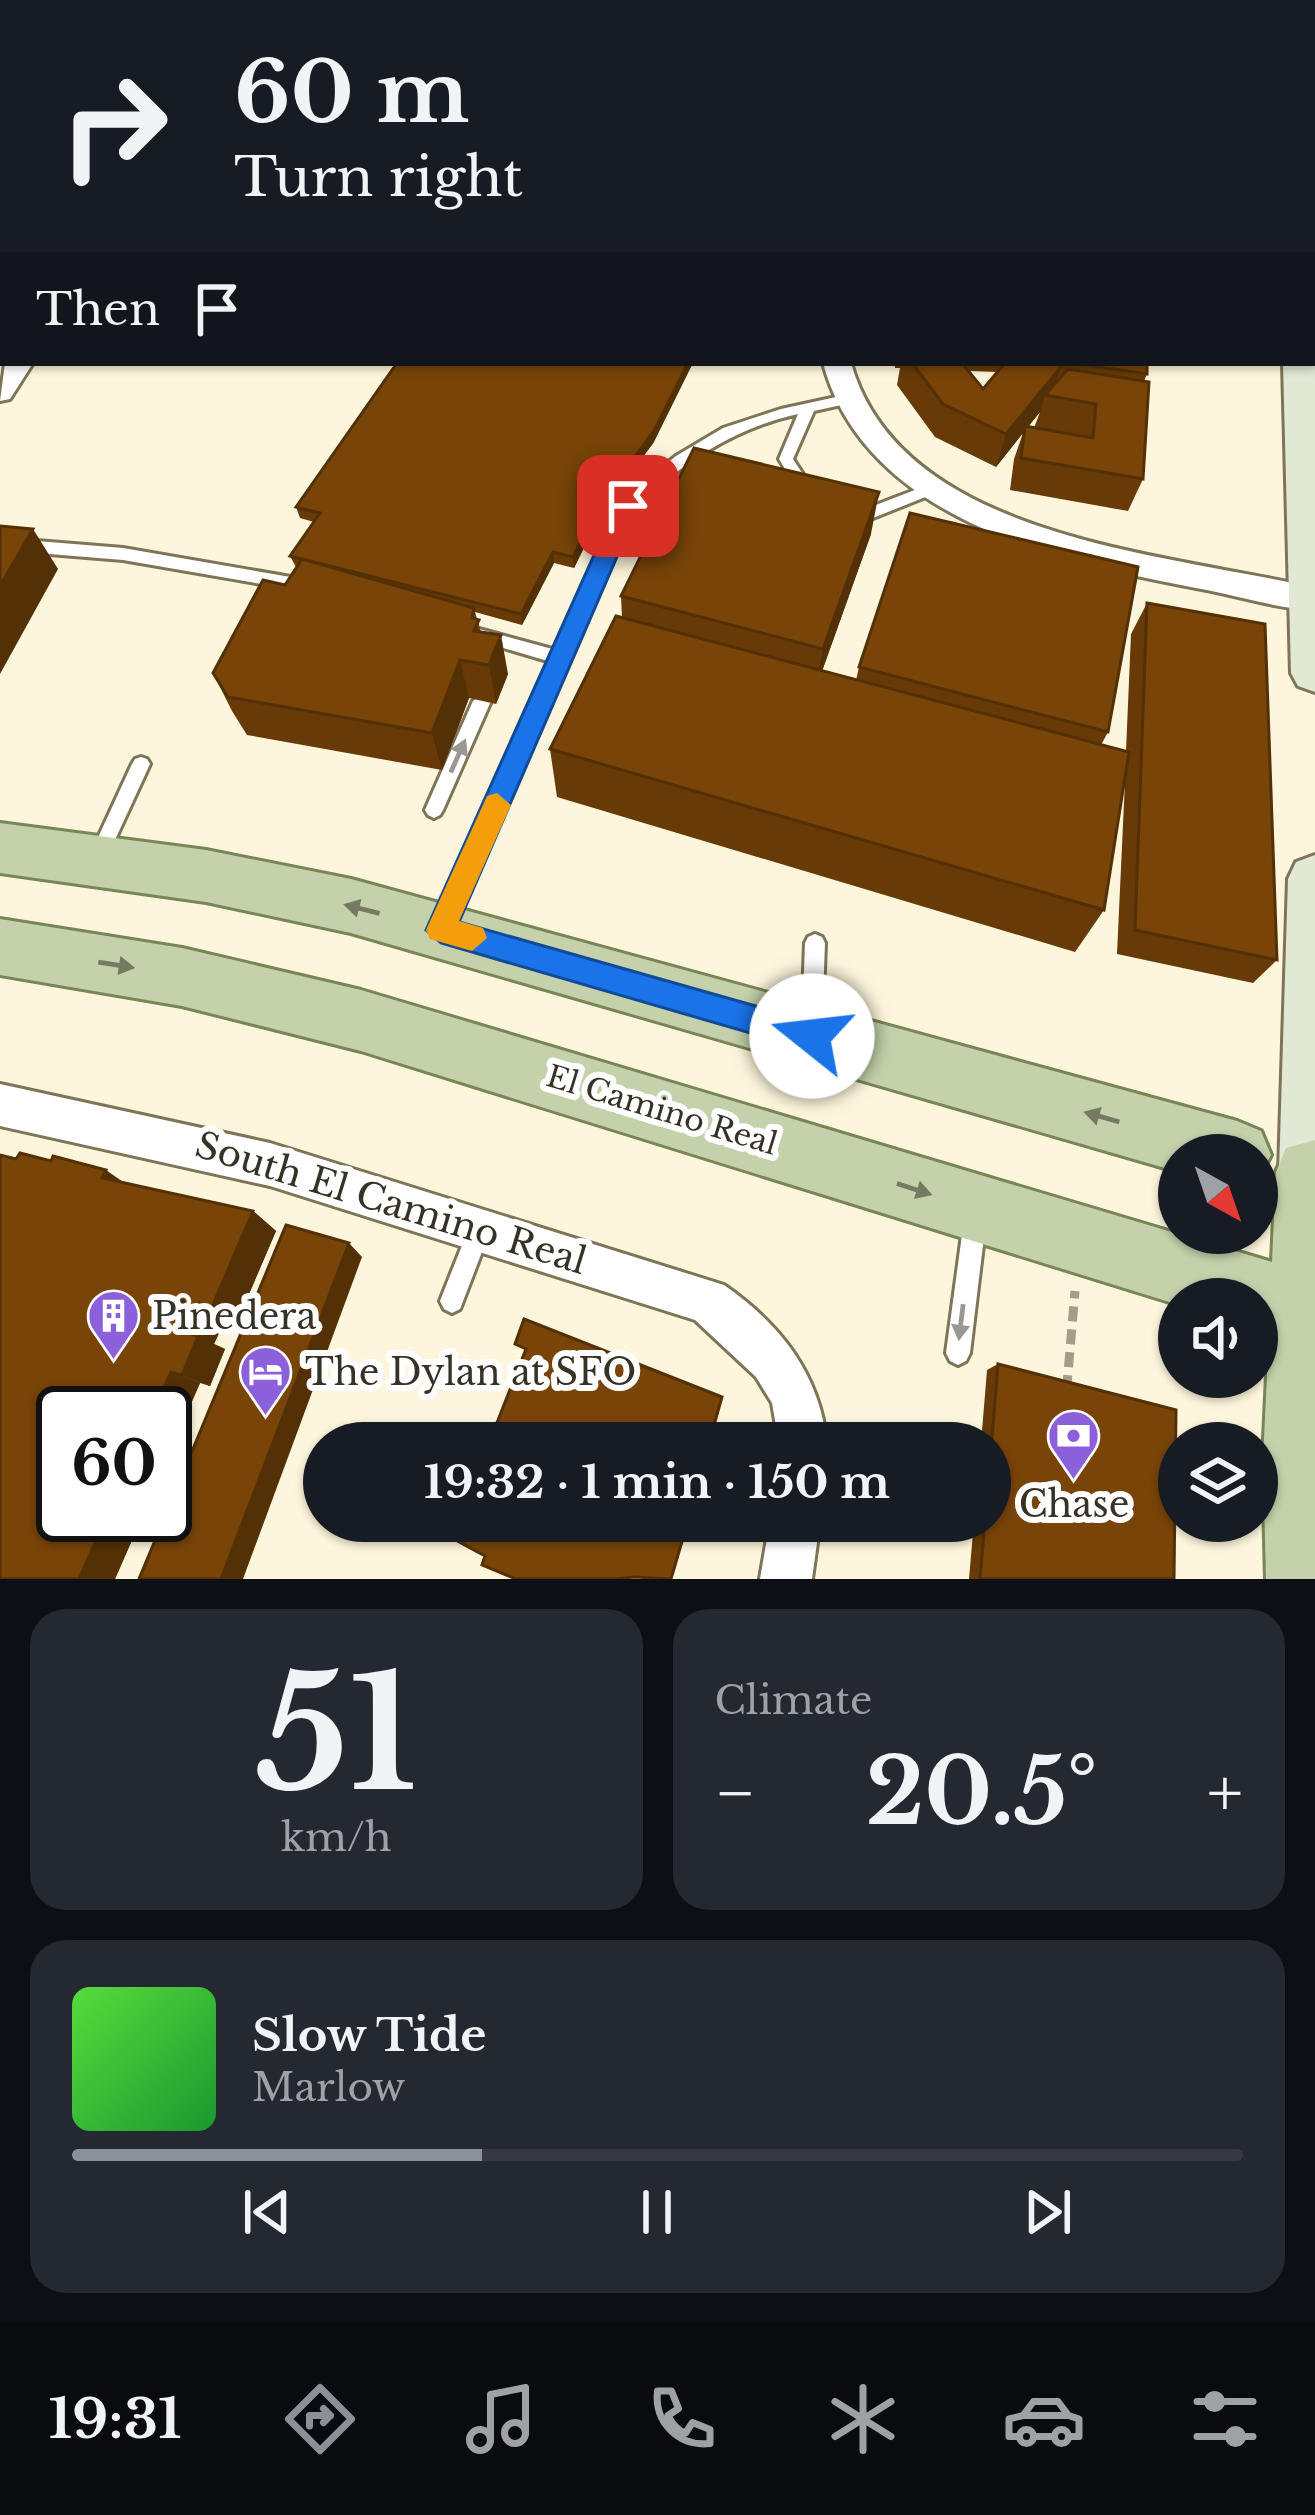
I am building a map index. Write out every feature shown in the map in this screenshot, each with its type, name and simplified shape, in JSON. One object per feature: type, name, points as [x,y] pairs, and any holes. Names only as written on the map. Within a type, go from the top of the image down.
[{"type":"main road","points":[[0,848],[248,884],[441,930],[1162,1134]]},
{"type":"main road","name":"El Camino Real","points":[[0,947],[157,972],[303,1005],[519,1065],[1311,1310]]},
{"type":"main road","points":[[1294,1168],[1311,1310],[1302,1460],[1306,1579]]},
{"type":"street","points":[[0,392],[17,366]]},
{"type":"street","points":[[838,366],[850,399],[893,456],[933,488],[996,524],[1052,547],[1116,564],[1312,598]]},
{"type":"street","points":[[1303,366],[1315,673]]},
{"type":"street","points":[[1294,1168],[1315,879]]},
{"type":"street","name":"South El Camino Real","points":[[0,1105],[237,1154],[481,1226],[708,1301],[752,1330],[782,1372],[796,1422]]},
{"type":"street","points":[[786,1579],[792,1542]]},
{"type":"lane","points":[[441,930],[628,506],[675,460],[716,432],[850,399]]},
{"type":"lane","points":[[808,406],[786,459],[806,493],[827,500]]},
{"type":"lane","points":[[848,507],[868,514],[933,488]]},
{"type":"lane","points":[[0,544],[123,554],[331,593]]},
{"type":"lane","points":[[464,630],[505,650],[561,658]]},
{"type":"lane","points":[[434,810],[482,701]]},
{"type":"lane","points":[[97,859],[141,764]]},
{"type":"lane","points":[[812,1036],[815,943]]},
{"type":"lane","points":[[958,1353],[977,1209]]},
{"type":"lane","points":[[452,1301],[481,1226]]},
{"type":"path","points":[[1045,1378],[1067,1385],[1078,1239]]},
{"type":"building","points":[[395,366],[686,366],[654,431],[601,502],[573,557],[553,552],[521,614],[290,556],[320,513],[296,507]]},
{"type":"building","points":[[914,366],[964,366],[983,389],[1002,366],[1061,366],[1006,434],[943,404]]},
{"type":"building","points":[[1092,366],[1147,366],[1147,374]]},
{"type":"building","points":[[1068,369],[1149,382],[1143,479],[1021,458],[1025,426],[1093,438],[1096,404],[1045,395]]},
{"type":"building","points":[[694,448],[879,492],[823,649],[621,596]]},
{"type":"building","points":[[910,513],[1138,567],[1108,732],[859,667]]},
{"type":"building","points":[[0,526],[33,529],[0,586]]},
{"type":"building","points":[[302,559],[474,608],[472,618],[479,620],[474,631],[501,635],[489,665],[460,660],[432,733],[228,697],[213,673],[263,580],[285,585]]},
{"type":"building","points":[[1147,603],[1265,624],[1277,960],[1135,930]]},
{"type":"building","points":[[616,616],[1129,752],[1104,910],[550,749]]},
{"type":"building","name":"Pinedera","points":[[20,1153],[51,1161],[53,1156],[106,1170],[102,1178],[253,1211],[212,1307],[199,1303],[185,1332],[198,1336],[182,1375],[171,1372],[165,1386],[36,1386],[36,1542],[95,1542],[79,1579],[0,1579],[0,1155],[16,1159]]},
{"type":"building","name":"The Dylan at SFO","points":[[286,1225],[349,1243],[221,1579],[139,1579],[154,1542],[192,1542],[192,1451]]},
{"type":"building","points":[[524,1319],[722,1397],[715,1422],[497,1422],[526,1349],[515,1344]]},
{"type":"building","name":"Chase","points":[[998,1364],[1176,1410],[1176,1422],[1158,1422],[1158,1542],[1174,1542],[1174,1579],[980,1579],[983,1542],[1011,1542],[1011,1422],[993,1422]]},
{"type":"building","points":[[459,1542],[682,1542],[671,1579],[516,1579],[482,1565],[485,1556]]},
{"type":"slow traffic","points":[[472,938],[441,930],[497,805]]},
{"type":"place","name":"Pinedera","points":[[113,1362]]},
{"type":"place","name":"The Dylan at SFO","points":[[266,1418]]},
{"type":"place","name":"Chase","points":[[1074,1482]]},
{"type":"route","points":[[628,506],[441,930],[812,1036]]}]
